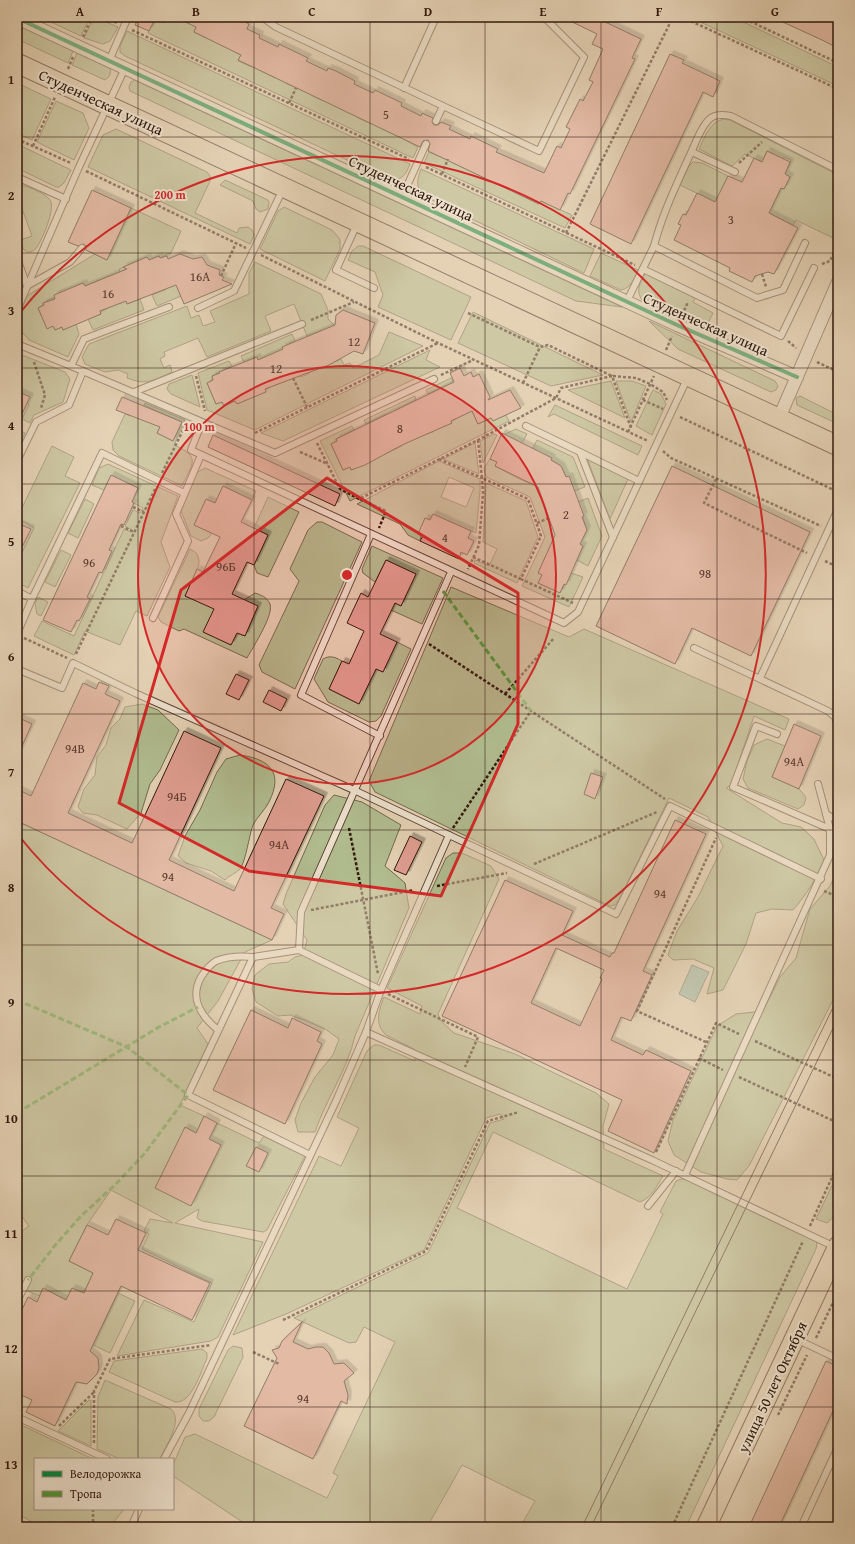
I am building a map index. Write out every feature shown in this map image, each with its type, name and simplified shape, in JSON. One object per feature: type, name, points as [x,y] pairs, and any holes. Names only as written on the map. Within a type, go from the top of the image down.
[{"type":"main road","name":"Студенческая улица","points":[[17,63],[838,446]]},
{"type":"main road","name":"улица 50 лет Октября","points":[[706,1527],[838,1247]]},
{"type":"street","name":"Студенческая улица","points":[[17,18],[627,302],[797,377]]},
{"type":"street","points":[[779,418],[838,282]]},
{"type":"lane","points":[[108,60],[128,17]]},
{"type":"lane","points":[[262,17],[276,27],[539,151],[584,57],[544,17]]},
{"type":"lane","points":[[404,88],[436,17]]},
{"type":"lane","points":[[17,310],[79,167],[125,68]]},
{"type":"lane","points":[[436,121],[443,106]]},
{"type":"lane","points":[[627,302],[654,246],[660,221],[692,152],[706,122],[714,115],[722,114],[731,116],[838,170]]},
{"type":"lane","points":[[402,197],[426,144]]},
{"type":"lane","points":[[692,152],[733,171]]},
{"type":"lane","points":[[17,177],[66,199]]},
{"type":"lane","points":[[198,308],[234,291],[283,187]]},
{"type":"lane","points":[[358,223],[336,270],[374,288]]},
{"type":"lane","points":[[654,246],[757,298],[783,290],[805,244]]},
{"type":"lane","points":[[27,286],[70,262],[82,248]]},
{"type":"lane","points":[[17,258],[27,286]]},
{"type":"lane","points":[[643,269],[781,336],[814,268]]},
{"type":"lane","points":[[71,366],[84,340],[169,307]]},
{"type":"lane","points":[[134,392],[302,324]]},
{"type":"lane","points":[[17,344],[134,392],[275,453],[434,379]]},
{"type":"lane","points":[[17,461],[36,422],[69,405],[83,371]]},
{"type":"lane","points":[[202,422],[191,450],[451,572],[564,623],[578,612],[688,377]]},
{"type":"lane","points":[[526,426],[639,481]]},
{"type":"lane","points":[[580,452],[613,537]]},
{"type":"lane","points":[[17,634],[32,599],[102,453],[184,493]]},
{"type":"lane","points":[[153,618],[188,541],[176,514],[201,455]]},
{"type":"lane","points":[[760,678],[838,509]]},
{"type":"lane","points":[[373,535],[301,695],[380,736]]},
{"type":"lane","points":[[299,950],[301,912],[356,791],[451,572]]},
{"type":"lane","points":[[17,591],[32,599]]},
{"type":"lane","points":[[694,648],[828,711],[835,717],[838,724]]},
{"type":"lane","points":[[18,671],[62,688],[73,662],[137,694],[356,791],[616,914],[670,806],[821,880]]},
{"type":"lane","points":[[778,734],[756,726],[733,787],[830,829]]},
{"type":"lane","points":[[838,753],[838,774]]},
{"type":"lane","points":[[685,1175],[821,880],[830,855],[830,829],[818,784]]},
{"type":"lane","points":[[826,814],[838,821]]},
{"type":"lane","points":[[165,1458],[189,1413],[366,1032],[381,990],[448,835]]},
{"type":"lane","points":[[218,1030],[207,1021],[198,1007],[195,997],[200,980],[206,970],[216,962],[234,956],[253,957],[299,950],[381,990]]},
{"type":"lane","points":[[253,957],[188,1095],[310,1154]]},
{"type":"lane","points":[[366,1032],[685,1175],[838,1247]]},
{"type":"lane","points":[[648,1206],[676,1171]]},
{"type":"lane","points":[[17,1301],[28,1280]]},
{"type":"lane","points":[[794,1339],[838,1360]]},
{"type":"lane","points":[[17,1417],[104,1458]]},
{"type":"lane","points":[[801,1527],[838,1447]]},
{"type":"lane","points":[[131,1527],[139,1510]]},
{"type":"path","points":[[105,17],[643,269]]},
{"type":"path","points":[[566,233],[673,17]]},
{"type":"path","points":[[682,17],[838,89]]},
{"type":"path","points":[[741,17],[838,63]]},
{"type":"path","points":[[289,103],[296,88]]},
{"type":"path","points":[[733,171],[770,135]]},
{"type":"path","points":[[17,139],[79,167],[253,251],[473,360],[628,432]]},
{"type":"path","points":[[442,174],[448,159]]},
{"type":"path","points":[[221,276],[236,243]]},
{"type":"path","points":[[814,268],[830,261],[838,244]]},
{"type":"path","points":[[302,324],[354,302]]},
{"type":"path","points":[[468,312],[540,347],[548,345],[612,376],[631,428]]},
{"type":"path","points":[[248,430],[255,433],[438,343]]},
{"type":"path","points":[[523,383],[540,347]]},
{"type":"path","points":[[28,358],[34,361],[45,395],[36,422]]},
{"type":"path","points":[[434,379],[473,360]]},
{"type":"path","points":[[194,368],[204,411],[211,414]]},
{"type":"path","points":[[359,499],[478,440],[556,398],[561,388],[612,376],[636,378],[659,388],[667,400],[664,410]]},
{"type":"path","points":[[293,378],[307,407]]},
{"type":"path","points":[[643,400],[838,492]]},
{"type":"path","points":[[17,634],[73,662],[189,416]]},
{"type":"path","points":[[314,436],[340,489],[386,511],[373,535]]},
{"type":"path","points":[[478,440],[483,493],[479,545],[473,557],[576,604]]},
{"type":"path","points":[[670,458],[818,526],[829,528]]},
{"type":"path","points":[[439,459],[528,499],[542,536],[521,579]]},
{"type":"path","points":[[716,480],[704,503],[838,567]]},
{"type":"path","points":[[133,507],[144,512]]},
{"type":"path","points":[[537,523],[549,518]]},
{"type":"path","points":[[121,526],[134,532]]},
{"type":"path","points":[[505,694],[554,638]]},
{"type":"path","points":[[301,912],[521,870],[670,806],[666,800],[422,639]]},
{"type":"path","points":[[448,835],[531,711]]},
{"type":"path","points":[[709,834],[723,840]]},
{"type":"path","points":[[706,1042],[637,1011],[716,837]]},
{"type":"path","points":[[817,888],[838,898]]},
{"type":"path","points":[[652,1160],[716,1022],[838,1079]]},
{"type":"path","points":[[699,1058],[838,1123]]},
{"type":"path","points":[[283,1320],[426,1252],[488,1121],[535,1108]]},
{"type":"path","points":[[672,1527],[838,1164]]},
{"type":"path","points":[[778,1416],[838,1292]]},
{"type":"path","points":[[52,1433],[94,1392],[110,1359],[221,1344]]},
{"type":"path","points":[[253,1352],[279,1364]]},
{"type":"path","points":[[94,1392],[94,1453]]},
{"type":"path","points":[[93,1510],[93,1527]]},
{"type":"highlighted area","points":[[327,478],[518,593],[518,724],[441,896],[249,871],[119,803],[181,590]]},
{"type":"shaded area","points":[[40,17],[90,17],[81,36]]},
{"type":"shaded area","points":[[94,17],[118,27],[110,41],[103,44],[84,38]]},
{"type":"shaded area","points":[[167,17],[191,17],[196,27],[194,32],[206,38],[207,36],[241,55],[238,61],[252,67],[253,66],[275,78],[278,74],[289,79],[287,84],[311,94],[323,101],[326,97],[336,102],[335,106],[358,116],[358,118],[371,124],[373,119],[384,124],[382,129],[405,139],[418,147],[413,158],[148,33],[155,19],[164,23]]},
{"type":"shaded area","points":[[694,17],[733,17],[838,67],[838,86],[696,20]]},
{"type":"shaded area","points":[[17,25],[73,51],[68,63],[17,39]]},
{"type":"shaded area","points":[[127,31],[410,164],[407,171],[404,176],[392,181],[125,56],[120,52],[120,46]]},
{"type":"shaded area","points":[[77,53],[110,68],[109,76],[105,80],[72,65]]},
{"type":"shaded area","points":[[135,80],[622,307],[576,301],[130,91],[129,87],[131,82]]},
{"type":"shaded area","points":[[17,83],[51,99],[32,140],[17,133]]},
{"type":"shaded area","points":[[56,101],[83,113],[89,128],[74,160],[37,142]]},
{"type":"shaded area","points":[[724,119],[730,120],[838,175],[838,234],[835,239],[796,220],[793,225],[767,212],[781,188],[784,189],[790,177],[782,173],[788,168],[791,160],[784,157],[783,159],[767,151],[762,162],[745,154],[732,166],[699,149],[711,127],[715,123]]},
{"type":"shaded area","points":[[116,129],[207,172],[210,176],[210,181],[195,213],[237,233],[239,228],[248,227],[252,230],[254,235],[250,244],[88,167],[103,135]]},
{"type":"shaded area","points":[[17,144],[71,170],[64,183],[59,187],[56,187],[17,168]]},
{"type":"shaded area","points":[[429,152],[453,162],[539,204],[541,201],[572,215],[565,228],[424,163]]},
{"type":"shaded area","points":[[693,162],[702,163],[728,176],[717,203],[680,185],[689,166]]},
{"type":"shaded area","points":[[421,169],[594,249],[584,273],[422,195],[418,183]]},
{"type":"shaded area","points":[[225,180],[268,200],[268,209],[260,212],[256,209],[253,201],[220,185]]},
{"type":"shaded area","points":[[17,183],[43,194],[50,200],[51,204],[50,217],[42,239],[36,248],[30,252],[24,250],[20,240],[32,236],[17,195]]},
{"type":"shaded area","points":[[284,207],[332,230],[340,239],[340,249],[325,281],[260,249],[278,211]]},
{"type":"shaded area","points":[[131,208],[181,231],[171,253],[160,258],[159,256],[149,260],[147,257],[119,269],[120,272],[85,286],[83,283],[43,303],[44,305],[38,308],[47,328],[53,326],[55,330],[62,327],[63,330],[76,324],[79,334],[68,357],[29,340],[20,330],[19,316],[27,296],[95,254],[107,260]]},
{"type":"shaded area","points":[[358,246],[363,246],[471,297],[451,340],[378,307],[383,295],[375,272],[348,260],[352,251]]},
{"type":"shaded area","points":[[601,253],[638,270],[632,283],[621,290],[590,276]]},
{"type":"shaded area","points":[[255,262],[321,294],[328,310],[328,319],[337,331],[321,331],[307,336],[294,304],[265,316],[271,331],[207,357],[198,338],[164,352],[165,356],[160,359],[164,368],[170,365],[172,372],[155,380],[140,382],[127,378],[128,374],[118,370],[105,372],[85,364],[82,357],[89,344],[187,306],[191,318],[199,315],[203,326],[215,322],[210,311],[249,294],[249,273]]},
{"type":"shaded area","points":[[645,273],[696,297],[693,302],[713,313],[708,323],[684,320],[642,300],[639,290],[640,283]]},
{"type":"shaded area","points":[[178,278],[181,296],[157,306],[152,295],[165,290]]},
{"type":"shaded area","points":[[140,299],[144,310],[93,330],[88,319],[101,314],[100,311],[107,309],[106,306],[118,301],[119,304],[126,301],[127,304]]},
{"type":"shaded area","points":[[473,312],[603,375],[551,386],[458,343]]},
{"type":"shaded area","points":[[649,321],[775,381],[778,386],[776,390],[771,392],[678,349]]},
{"type":"shaded area","points":[[389,332],[423,346],[255,430],[207,410],[198,373],[229,361],[232,366],[212,376],[213,380],[207,383],[216,404],[222,402],[224,405],[235,401],[237,404],[265,389],[299,375],[301,377],[310,373],[309,371],[319,367],[320,369],[341,359],[344,365],[350,363],[353,368],[379,355]]},
{"type":"shaded area","points":[[292,334],[295,341],[283,347],[283,349],[266,359],[265,357],[258,360],[256,357],[244,362],[241,356]]},
{"type":"shaded area","points":[[430,350],[426,360],[440,367],[283,441],[261,433]]},
{"type":"shaded area","points":[[17,353],[65,372],[70,379],[63,402],[34,415],[30,423],[22,419],[29,405],[17,391]]},
{"type":"shaded area","points":[[192,375],[200,407],[171,394],[167,389],[169,384]]},
{"type":"shaded area","points":[[451,378],[455,385],[449,387],[448,385],[428,394],[426,390]]},
{"type":"shaded area","points":[[611,381],[625,418],[568,390]]},
{"type":"shaded area","points":[[616,381],[632,381],[646,386],[631,422]]},
{"type":"shaded area","points":[[653,390],[661,394],[666,404],[652,435],[636,426]]},
{"type":"shaded area","points":[[415,396],[416,400],[398,409],[388,418],[386,414],[366,424],[364,420]]},
{"type":"shaded area","points":[[800,396],[838,415],[838,424],[797,405],[796,398]]},
{"type":"shaded area","points":[[136,403],[160,427],[157,433],[173,441],[182,422],[144,405],[145,403],[185,420],[174,445],[188,453],[192,462],[182,486],[119,456],[113,450],[112,442],[125,414],[130,416]]},
{"type":"shaded area","points":[[555,405],[642,446],[638,455],[554,414],[548,417]]},
{"type":"shaded area","points":[[470,406],[478,424],[491,418],[493,421],[506,415],[509,421],[350,501],[320,441],[352,426],[354,430],[336,439],[337,441],[331,444],[343,470],[350,467],[351,470],[402,446],[400,442],[433,432],[433,430],[452,423],[451,421],[463,415]]},
{"type":"shaded area","points":[[17,429],[25,433],[17,450]]},
{"type":"shaded area","points":[[516,429],[527,434],[522,443],[501,436]]},
{"type":"shaded area","points":[[494,434],[497,435],[483,463],[480,441]]},
{"type":"shaded area","points":[[537,440],[573,457],[585,487],[574,491],[561,466],[533,448]]},
{"type":"shaded area","points":[[475,443],[479,474],[443,459]]},
{"type":"shaded area","points":[[52,446],[74,457],[65,476],[80,483],[28,588],[17,582],[17,563],[34,528],[17,518]]},
{"type":"shaded area","points":[[587,458],[628,479],[610,519]]},
{"type":"shaded area","points":[[490,459],[497,462],[495,466],[524,481],[542,484],[538,487],[543,501],[559,528],[538,573],[542,575],[538,583],[560,593],[571,573],[583,577],[569,607],[522,586],[545,537],[530,497],[486,477],[484,468]]},
{"type":"shaded area","points":[[439,461],[480,479],[476,533],[433,514],[430,520],[425,518],[420,541],[408,535],[400,524],[357,504]],"holes":[[[449,477],[474,488],[466,507],[441,497]]]},
{"type":"shaded area","points":[[108,464],[178,496],[161,542],[170,567],[147,616],[136,611],[120,645],[85,631],[74,655],[34,636],[42,621],[74,636],[124,529],[131,532],[132,530],[125,526],[133,510],[140,513],[143,508],[132,502],[138,488],[111,476],[104,490],[92,485],[99,468]]},
{"type":"shaded area","points":[[205,468],[256,491],[252,500],[223,486],[215,503],[195,525],[212,533],[208,538],[201,541],[191,536],[181,511],[196,473]]},
{"type":"shaded area","points":[[486,483],[526,501],[538,537],[517,583],[474,563],[475,560],[489,566],[497,549],[483,542]]},
{"type":"shaded area","points":[[268,497],[299,512],[268,577],[257,573],[254,565],[268,535],[254,528]]},
{"type":"shaded area","points":[[588,498],[602,536],[588,566],[577,560],[583,546],[580,544],[587,530],[578,502]]},
{"type":"shaded area","points":[[85,499],[94,504],[78,538],[68,533]]},
{"type":"shaded area","points":[[317,522],[322,522],[362,542],[295,689],[262,672],[259,665],[299,581],[290,569],[308,530]]},
{"type":"shaded area","points":[[372,546],[443,578],[422,624],[391,610],[395,603],[401,606],[416,574],[386,560],[375,582],[363,573],[362,569]]},
{"type":"shaded area","points":[[190,549],[196,553],[199,564],[185,596],[215,608],[204,632],[231,645],[237,633],[245,636],[258,607],[244,600],[255,593],[266,598],[269,602],[269,616],[247,658],[184,629],[179,631],[161,622],[158,617]]},
{"type":"shaded area","points":[[61,550],[71,555],[55,587],[45,582]]},
{"type":"shaded area","points":[[451,587],[569,637],[584,629],[789,719],[785,730],[754,716],[731,785],[726,788],[782,823],[801,827],[814,839],[824,860],[811,886],[793,910],[772,909],[756,913],[746,944],[723,990],[707,994],[714,968],[693,959],[673,960],[668,955],[677,931],[698,897],[723,846],[708,817],[669,798],[620,898],[615,905],[610,906],[375,792],[369,781]]},
{"type":"shaded area","points":[[38,597],[48,602],[41,616],[37,614],[35,603]]},
{"type":"shaded area","points":[[397,642],[411,649],[381,716],[376,721],[369,722],[328,702],[314,679],[323,659],[332,657],[342,661],[329,689],[359,704],[376,669],[383,672]]},
{"type":"shaded area","points":[[142,704],[158,710],[179,730],[160,770],[150,784],[141,813],[127,829],[97,815],[83,813],[78,807],[84,789],[95,775],[97,757],[106,745],[111,728],[120,719],[125,707]]},
{"type":"shaded area","points":[[767,739],[785,746],[772,777],[791,784],[800,790],[806,798],[804,805],[798,809],[748,788],[743,779],[747,761],[754,745]]},
{"type":"shaded area","points":[[240,755],[259,760],[266,764],[274,775],[275,783],[269,802],[253,825],[246,854],[240,869],[225,880],[211,871],[186,863],[178,856],[185,836],[200,810],[217,772],[226,759]]},
{"type":"shaded area","points":[[334,795],[362,802],[401,825],[385,866],[405,883],[409,908],[355,1036],[342,1073],[315,1132],[298,1132],[295,1120],[301,1103],[315,1077],[333,1055],[339,1039],[325,1029],[309,1022],[290,1015],[278,1016],[256,1002],[252,989],[255,975],[269,964],[288,962],[295,957],[303,955],[307,940],[283,904],[325,805]]},
{"type":"shaded area","points":[[17,821],[272,940],[245,952],[218,1001],[197,1028],[208,1044],[180,1105],[204,1116],[196,1133],[185,1127],[191,1205],[221,1145],[209,1139],[217,1123],[259,1143],[264,1136],[305,1156],[267,1230],[263,1232],[202,1221],[197,1218],[199,1209],[175,1223],[263,1242],[218,1337],[211,1341],[117,1356],[144,1300],[194,1322],[212,1283],[142,1249],[149,1234],[144,1231],[150,1219],[173,1223],[111,1190],[87,1225],[69,1261],[93,1273],[78,1305],[43,1289],[39,1296],[17,1286],[17,1235],[29,1226],[17,1210]]},
{"type":"shaded area","points":[[453,853],[462,853],[491,866],[499,879],[438,1014],[441,1021],[454,1033],[515,1054],[596,1093],[609,1104],[603,1126],[604,1149],[663,1176],[651,1194],[640,1202],[493,1132],[457,1208],[627,1289],[663,1214],[660,1212],[676,1181],[681,1179],[689,1180],[814,1239],[817,1243],[816,1249],[686,1527],[520,1527],[535,1501],[462,1465],[427,1527],[250,1527],[174,1477],[174,1463],[185,1437],[195,1434],[327,1498],[338,1476],[333,1473],[395,1342],[364,1327],[356,1342],[349,1343],[294,1318],[428,1253],[490,1123],[504,1119],[500,1114],[486,1118],[424,1250],[286,1314],[233,1335],[319,1156],[341,1166],[359,1128],[337,1117],[367,1051],[374,1045],[379,1045],[415,1061],[414,1049],[386,1035],[382,1031],[379,1022],[379,1012],[384,997],[420,1014],[422,1006],[387,988],[446,858]]},
{"type":"shaded area","points":[[838,868],[838,990],[749,1166],[737,1180],[701,1172],[674,1155],[668,1141],[673,1120],[717,1026],[736,1014],[763,1011],[780,977],[796,958],[810,909],[830,886]]},
{"type":"shaded area","points":[[692,965],[709,972],[695,1002],[679,994]]},
{"type":"shaded area","points":[[838,1173],[837,1207],[832,1218],[827,1223],[816,1219]]},
{"type":"shaded area","points":[[118,1293],[135,1301],[110,1353],[93,1345]]},
{"type":"shaded area","points":[[233,1346],[242,1348],[243,1357],[214,1417],[209,1421],[203,1421],[199,1416],[199,1409],[228,1350]]},
{"type":"shaded area","points":[[202,1349],[207,1353],[207,1358],[199,1378],[191,1392],[181,1401],[175,1402],[109,1372],[114,1361]]},
{"type":"shaded area","points":[[105,1380],[171,1409],[174,1414],[175,1427],[160,1458],[118,1458],[97,1449],[98,1397]]},
{"type":"shaded area","points":[[89,1400],[91,1400],[91,1446],[58,1431]]},
{"type":"shaded area","points":[[17,1423],[91,1458],[34,1458],[34,1510],[123,1510],[110,1527],[40,1527],[17,1513]]},
{"type":"building","points":[[139,17],[156,17],[149,31],[135,25]]},
{"type":"building","points":[[175,17],[243,17],[242,20],[249,24],[247,29],[260,35],[259,38],[278,47],[279,44],[308,58],[306,61],[327,71],[328,68],[336,71],[355,81],[354,84],[373,93],[375,90],[402,103],[401,106],[421,116],[422,113],[433,118],[432,122],[434,125],[438,125],[441,122],[451,126],[449,129],[470,139],[471,136],[498,149],[496,152],[544,173],[557,146],[561,148],[570,129],[566,127],[580,99],[583,101],[593,82],[589,80],[603,49],[592,44],[597,34],[562,17],[604,17],[603,21],[641,39],[632,58],[635,59],[570,194],[568,193],[560,210],[541,201],[539,204],[428,151],[430,144],[428,140],[423,141],[420,147],[238,60],[241,55],[194,32],[196,27]]},
{"type":"building","points":[[772,17],[838,17],[838,48],[822,40]]},
{"type":"building","points":[[670,54],[684,60],[682,63],[720,81],[713,97],[703,92],[631,244],[590,224]]},
{"type":"building","points":[[767,151],[790,162],[785,174],[790,177],[784,189],[781,188],[769,213],[798,228],[774,274],[768,272],[755,276],[752,282],[729,271],[730,268],[674,240],[681,225],[678,224],[683,214],[686,215],[697,193],[715,202],[728,176],[742,182],[754,158],[762,162]]},
{"type":"building","points":[[92,190],[131,208],[107,260],[86,250],[86,246],[83,244],[78,246],[68,242]]},
{"type":"building","points":[[180,254],[193,259],[202,257],[207,265],[220,270],[219,275],[224,277],[222,280],[232,284],[184,304],[176,285],[127,304],[126,301],[100,311],[101,314],[63,330],[62,327],[55,330],[53,326],[47,329],[38,308],[44,305],[43,303],[55,299],[54,295],[83,283],[85,286],[127,269],[123,267],[147,257],[149,260],[159,256],[160,258],[167,256],[168,259]]},
{"type":"building","points":[[343,310],[375,323],[363,354],[354,351],[329,365],[265,389],[266,392],[237,404],[235,401],[224,406],[222,402],[216,404],[207,383],[213,380],[212,376],[257,357],[258,360],[283,349],[282,347],[335,325],[336,315]]},
{"type":"building","points":[[460,368],[464,376],[471,372],[473,377],[479,374],[490,397],[488,400],[510,390],[521,408],[493,421],[491,418],[478,424],[472,411],[451,421],[452,423],[402,445],[365,465],[351,470],[350,467],[343,470],[331,444],[337,441],[336,439],[454,382],[450,373]]},
{"type":"building","points":[[17,391],[30,397],[17,424]]},
{"type":"building","points":[[122,397],[182,422],[173,441],[157,433],[160,427],[116,410]]},
{"type":"building","points":[[502,433],[552,458],[551,460],[561,466],[566,477],[569,476],[584,516],[582,517],[587,530],[580,544],[583,546],[566,585],[564,584],[560,593],[538,583],[542,575],[538,573],[555,535],[538,487],[495,466],[497,462],[490,459]]},
{"type":"building","points":[[213,435],[340,494],[335,506],[208,447]]},
{"type":"building","points":[[672,466],[810,532],[751,656],[692,628],[675,664],[596,626]]},
{"type":"building","points":[[111,475],[138,488],[132,502],[134,503],[124,525],[121,524],[109,550],[112,551],[102,573],[99,572],[87,597],[90,599],[79,621],[77,620],[71,632],[43,620]]},
{"type":"building","points":[[223,486],[252,500],[241,522],[268,535],[254,565],[247,562],[232,594],[258,606],[245,636],[237,633],[231,645],[203,632],[214,609],[185,596],[197,569],[203,572],[220,537],[194,525],[206,499],[215,503]]},
{"type":"building","points":[[433,514],[471,531],[468,538],[474,541],[467,555],[461,552],[459,559],[420,541],[423,536],[418,534],[425,518],[430,520]]},
{"type":"building","points":[[17,523],[31,529],[17,557]]},
{"type":"building","points":[[386,560],[416,574],[401,606],[395,603],[380,634],[397,642],[383,672],[376,669],[359,704],[329,689],[342,661],[349,664],[364,631],[347,623],[361,593],[368,597]]},
{"type":"building","points":[[236,674],[249,680],[239,700],[226,694]]},
{"type":"building","points":[[99,682],[109,686],[105,694],[120,701],[68,813],[132,843],[184,731],[221,748],[169,860],[234,891],[286,779],[324,796],[271,908],[284,914],[272,940],[17,821],[17,789],[31,796],[83,683],[96,689]]},
{"type":"building","points":[[269,690],[287,699],[281,711],[263,702]]},
{"type":"building","points":[[17,717],[32,724],[17,757]]},
{"type":"building","points":[[794,724],[821,736],[799,789],[772,777]]},
{"type":"building","points":[[591,773],[603,777],[595,799],[584,794]]},
{"type":"building","points":[[675,820],[706,834],[643,971],[652,975],[631,1021],[621,1017],[611,1040],[643,1055],[646,1050],[691,1071],[654,1153],[608,1131],[622,1100],[442,1016],[505,880],[573,911],[562,935],[610,957],[612,953],[614,953]],"holes":[[[556,948],[604,970],[600,978],[602,979],[580,1026],[531,1003]]]},
{"type":"building","points":[[410,836],[422,842],[406,875],[394,870]]},
{"type":"building","points":[[251,1010],[288,1028],[292,1018],[321,1032],[317,1041],[322,1044],[285,1124],[213,1090]]},
{"type":"building","points":[[204,1116],[217,1123],[209,1139],[221,1145],[191,1206],[155,1188],[185,1127],[196,1133]]},
{"type":"building","points":[[256,1147],[268,1153],[259,1172],[246,1166]]},
{"type":"building","points":[[116,1219],[146,1233],[138,1250],[210,1283],[192,1320],[121,1286],[90,1351],[98,1358],[99,1368],[97,1374],[87,1384],[76,1382],[55,1426],[26,1412],[32,1400],[17,1393],[17,1320],[28,1297],[37,1302],[43,1288],[66,1300],[72,1288],[84,1293],[93,1273],[69,1261],[87,1225],[108,1235]]},
{"type":"building","points":[[302,1322],[293,1342],[308,1349],[323,1347],[329,1353],[334,1364],[344,1363],[354,1373],[344,1381],[348,1395],[347,1404],[341,1401],[313,1459],[244,1426],[277,1358],[272,1350],[279,1348],[282,1341]]},
{"type":"building","points":[[826,1361],[838,1367],[838,1400],[779,1527],[749,1527]]},
{"type":"tram line","points":[[582,1527],[838,997]]},
{"type":"tram line","points":[[591,1527],[838,1018]]},
{"type":"marked path","points":[[443,591],[531,711]]},
{"type":"marked path","points":[[17,1000],[127,1047],[188,1095],[145,1153],[115,1185],[82,1215],[57,1243],[28,1280]]},
{"type":"marked path","points":[[17,1113],[159,1027],[198,1007]]},
{"type":"cycle path","points":[[17,18],[677,325],[797,377]]}]
